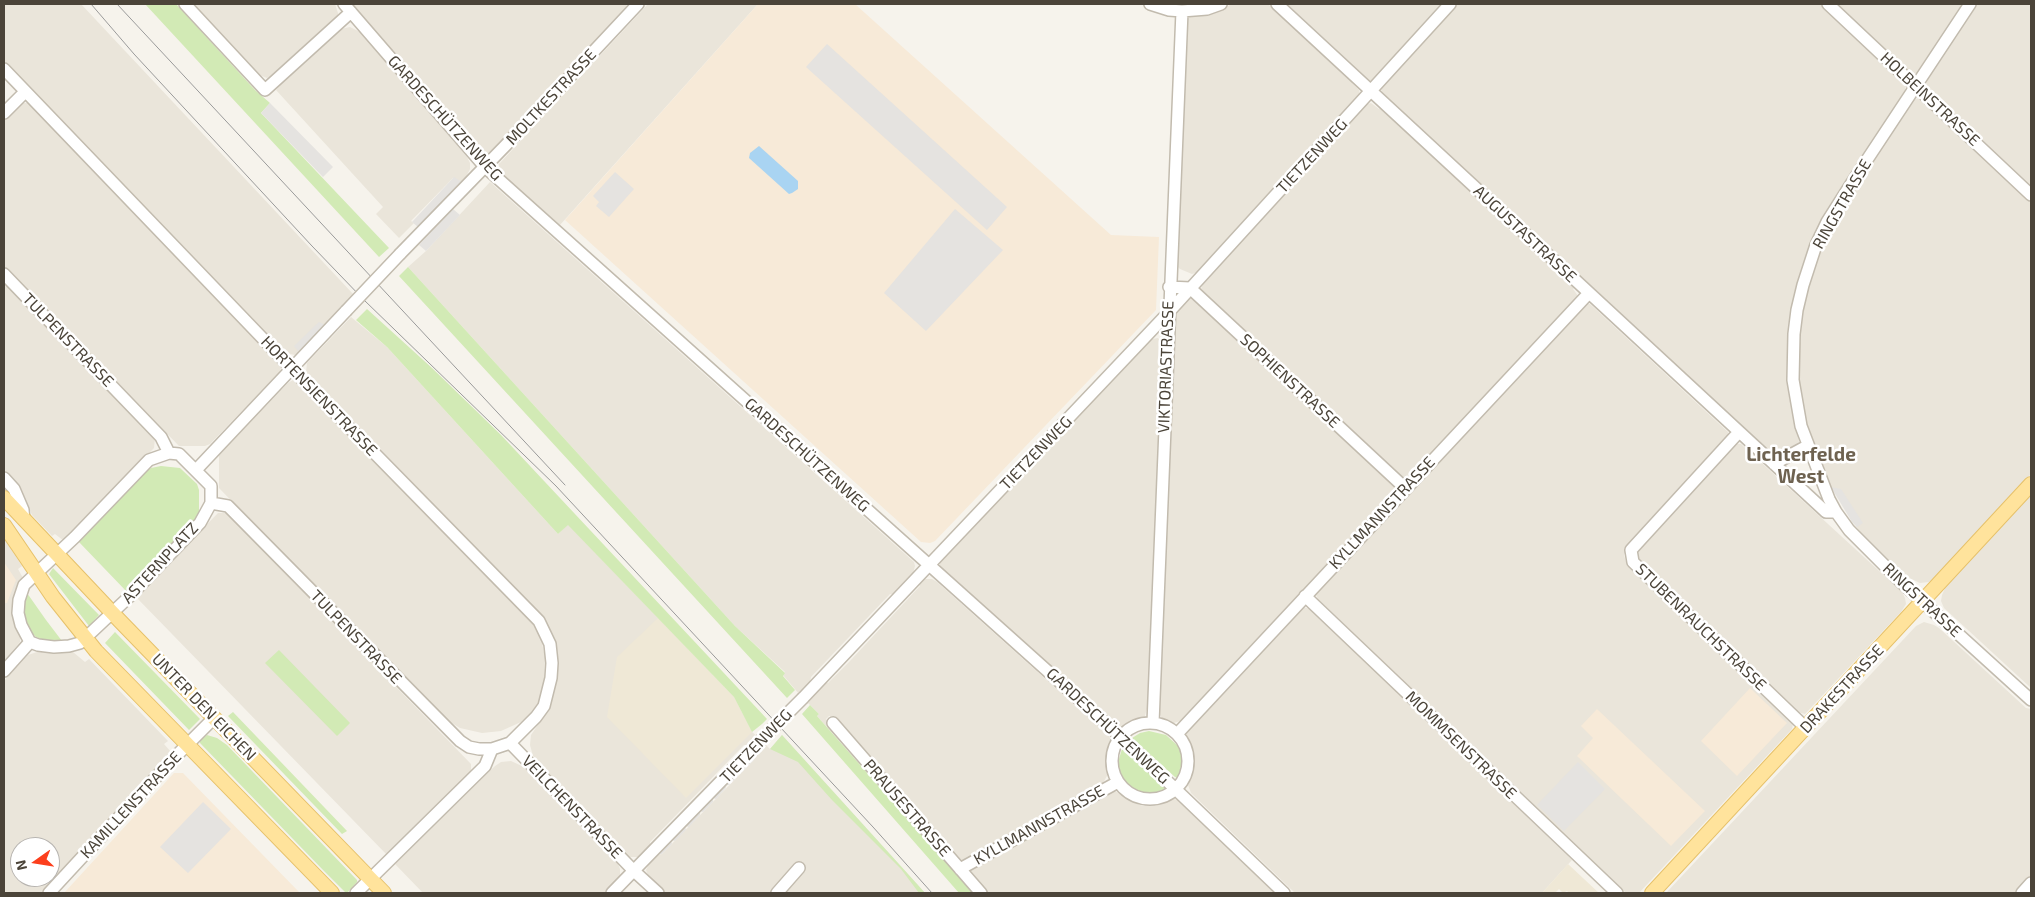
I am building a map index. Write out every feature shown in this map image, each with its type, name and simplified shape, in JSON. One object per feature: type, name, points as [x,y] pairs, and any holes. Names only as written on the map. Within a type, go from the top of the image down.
[{"type":"main road","name":"DRAKESTRASSE","points":[[1652,893],[2031,484]]},
{"type":"main road","name":"UNTER DEN EICHEN","points":[[4,498],[112,613],[384,893]]},
{"type":"main road","points":[[4,525],[53,597],[86,638],[187,745],[332,893]]},
{"type":"street","points":[[185,4],[265,90],[347,8]]},
{"type":"street","name":"MOLTKESTRASSE","points":[[196,470],[638,4]]},
{"type":"street","points":[[1150,4],[1169,10],[1182,11],[1221,4]]},
{"type":"street","name":"AUGUSTASTRASSE","points":[[1277,4],[1826,512],[1836,512]]},
{"type":"street","name":"TIETZENWEG","points":[[612,893],[803,698],[1168,313],[1450,4]]},
{"type":"street","name":"HOLBEINSTRASSE","points":[[1828,4],[2031,195]]},
{"type":"street","name":"RINGSTRASSE","points":[[1970,4],[1828,222],[1816,245],[1802,285],[1794,334],[1793,380],[1795,402],[1807,446],[1836,512],[1856,536],[1923,602],[2031,700]]},
{"type":"street","name":"GARDESCHÜTZENWEG","points":[[347,8],[485,167],[1120,736],[1284,893]]},
{"type":"street","name":"VIKTORIASTRASSE","points":[[1153,722],[1169,287],[1182,11]]},
{"type":"street","name":"HORTENSIENSTRASSE","points":[[4,69],[292,369],[539,621],[550,644],[551,678],[548,694],[536,717],[510,743]]},
{"type":"street","points":[[4,112],[25,92]]},
{"type":"street","name":"TULPENSTRASSE","points":[[4,274],[161,437],[169,453]]},
{"type":"street","points":[[1169,287],[1190,288]]},
{"type":"street","name":"SOPHIENSTRASSE","points":[[1190,288],[1405,488]]},
{"type":"street","name":"KYLLMANNSTRASSE","points":[[1177,734],[1589,293]]},
{"type":"street","name":"STUBENRAUCHSTRASSE","points":[[1739,432],[1631,550],[1633,562],[1806,728]]},
{"type":"street","points":[[1774,464],[1807,446]]},
{"type":"street","points":[[4,671],[30,642],[21,625],[18,606],[24,585],[149,460],[169,453],[179,454],[211,486],[211,503]]},
{"type":"street","name":"UNTER DEN EICHEN","points":[[4,478],[14,489],[23,510],[24,520]]},
{"type":"street","name":"TULPENSTRASSE","points":[[211,503],[228,506],[460,741],[469,747],[479,749],[510,743]]},
{"type":"street","name":"ASTERNPLATZ","points":[[30,642],[38,645],[63,647],[75,645],[86,638],[200,523],[211,503]]},
{"type":"street","name":"MOMMSENSTRASSE","points":[[1306,596],[1617,893]]},
{"type":"street","name":"KAMILLENSTRASSE","points":[[50,893],[214,718]]},
{"type":"street","points":[[1153,722],[1170,728],[1177,734],[1187,751],[1188,762],[1187,772],[1176,789],[1159,798],[1140,798],[1124,790],[1118,782],[1111,764],[1112,754],[1120,736],[1135,726],[1153,722]]},
{"type":"street","name":"PRAUSESTRASSE","points":[[833,723],[981,893]]},
{"type":"street","name":"VEILCHENSTRASSE","points":[[510,743],[634,871],[658,893]]},
{"type":"street","points":[[356,893],[485,766],[492,748]]},
{"type":"street","name":"KYLLMANNSTRASSE","points":[[960,869],[1118,782]]},
{"type":"street","points":[[777,893],[799,868]]},
{"type":"street","points":[[2022,893],[2031,883]]},
{"type":"shaded area","points":[[4,4],[81,4],[354,295],[299,352],[295,355],[286,353],[4,61]]},
{"type":"shaded area","points":[[192,4],[335,4],[338,16],[272,76],[267,78],[257,74]]},
{"type":"shaded area","points":[[352,4],[627,4],[625,10],[493,151],[487,154],[480,151]]},
{"type":"shaded area","points":[[648,4],[758,4],[560,225],[500,172],[499,164]]},
{"type":"shaded area","points":[[758,4],[855,4],[1111,235],[1159,237],[1156,310],[935,541],[930,543],[921,542],[565,220]]},
{"type":"shaded area","points":[[1232,4],[1268,4],[1353,82],[1360,95],[1199,272],[1192,274],[1177,266],[1187,21],[1190,16],[1220,10]]},
{"type":"shaded area","points":[[1283,4],[1443,4],[1374,80],[1370,81],[1361,73],[1359,74]]},
{"type":"shaded area","points":[[1457,4],[1820,4],[1906,84],[1905,91],[1824,218],[1803,264],[1792,303],[1787,346],[1789,397],[1799,441],[1798,445],[1778,456],[1774,456],[1382,93],[1383,85]]},
{"type":"shaded area","points":[[1837,4],[1963,4],[1918,73],[1912,74]]},
{"type":"shaded area","points":[[1978,4],[2031,4],[2031,187],[1927,88],[1926,81]]},
{"type":"shaded area","points":[[350,27],[360,32],[467,157],[470,163],[470,169],[462,182],[453,178],[411,221],[414,223],[399,238],[376,214],[383,207],[276,90],[341,29]]},
{"type":"shaded area","points":[[827,44],[1007,207],[987,230],[806,67]]},
{"type":"shaded area","points":[[1920,98],[2031,203],[2031,474],[1934,579],[1929,582],[1920,583],[1905,576],[1862,535],[1831,487],[1807,426],[1800,390],[1799,361],[1802,313],[1811,277],[1822,246],[1846,204],[1914,99]]},
{"type":"shaded area","points":[[22,103],[29,103],[282,366],[279,373],[210,444],[205,446],[179,446],[4,266],[4,121]]},
{"type":"shaded area","points":[[270,103],[333,167],[323,177],[261,113]]},
{"type":"shaded area","points":[[1371,103],[1379,109],[1381,107],[1575,287],[1573,289],[1578,296],[1405,480],[1201,289],[1203,284],[1365,105]]},
{"type":"shaded area","points":[[615,172],[634,189],[609,217],[596,206],[599,202],[593,196]]},
{"type":"shaded area","points":[[454,177],[462,182],[418,227],[412,222]]},
{"type":"shaded area","points":[[490,182],[914,562],[913,574],[894,595],[890,594],[811,677],[810,683],[799,694],[783,675],[785,672],[735,626],[408,267],[426,251]]},
{"type":"shaded area","points":[[453,209],[460,215],[426,251],[419,245]]},
{"type":"shaded area","points":[[955,209],[1003,250],[926,331],[884,293]]},
{"type":"shaded area","points":[[4,283],[155,438],[154,448],[64,541],[55,534],[52,536],[32,515],[21,489],[4,469]]},
{"type":"shaded area","points":[[1195,298],[1393,484],[1396,490],[1183,720],[1171,724],[1164,721],[1160,715],[1160,703],[1158,702],[1174,316],[1187,300]]},
{"type":"shaded area","points":[[1585,304],[1590,304],[1728,432],[1728,436],[1711,456],[1628,545],[1624,555],[1626,562],[1793,724],[1792,729],[1639,893],[1626,893],[1316,595],[1316,592]]},
{"type":"shaded area","points":[[351,317],[387,347],[558,534],[568,524],[734,697],[752,732],[758,737],[749,745],[744,745],[650,842],[650,848],[638,857],[625,855],[533,756],[530,745],[531,735],[550,707],[556,676],[554,641],[545,620],[306,372],[307,363]]},
{"type":"shaded area","points":[[319,322],[325,325],[299,352],[294,346]]},
{"type":"shaded area","points":[[1158,338],[1163,345],[1148,705],[1144,719],[1121,728],[943,569],[940,566],[940,561],[1152,339]]},
{"type":"shaded area","points":[[293,380],[299,382],[536,627],[540,634],[545,657],[544,682],[539,703],[531,714],[521,722],[501,731],[482,733],[460,728],[442,717],[219,488],[219,455]]},
{"type":"shaded area","points":[[1736,444],[1741,444],[1902,592],[1905,598],[1906,604],[1901,612],[1805,714],[1798,712],[1637,559],[1638,550]]},
{"type":"shaded area","points":[[1831,487],[1841,489],[1863,523],[1857,527],[1852,522]]},
{"type":"shaded area","points":[[2031,494],[2031,688],[1944,608],[1941,601],[1947,584]]},
{"type":"shaded area","points":[[218,513],[227,513],[471,764],[471,773],[387,855],[136,597]]},
{"type":"shaded area","points":[[4,538],[22,566],[18,569],[23,578],[13,606],[20,642],[4,661]]},
{"type":"shaded area","points":[[4,562],[16,580],[7,603],[4,603]]},
{"type":"shaded area","points":[[925,579],[932,579],[937,582],[1108,735],[1112,741],[1106,758],[1108,774],[1102,785],[961,861],[834,717],[829,716],[826,719],[828,725],[975,893],[817,716],[819,714],[806,701],[825,681],[828,683],[849,662],[920,586],[918,584]]},
{"type":"shaded area","points":[[1303,607],[1310,609],[1572,860],[1542,893],[1295,893],[1191,793],[1188,785],[1193,773],[1194,761],[1191,747],[1186,737],[1187,731]]},
{"type":"shaded area","points":[[658,618],[734,697],[752,732],[686,798],[607,717],[617,657]]},
{"type":"shaded area","points":[[1924,622],[1939,628],[2026,708],[2031,709],[2031,876],[2015,893],[1666,893],[1916,626]]},
{"type":"shaded area","points":[[37,652],[73,652],[85,662],[89,659],[168,741],[164,744],[171,752],[60,875],[60,837],[10,837],[10,887],[49,887],[44,893],[4,893],[4,681],[28,655]]},
{"type":"shaded area","points":[[1750,688],[1787,723],[1737,776],[1701,741]]},
{"type":"shaded area","points":[[1597,709],[1705,811],[1671,846],[1577,756],[1593,738],[1581,726]]},
{"type":"shaded area","points":[[782,735],[925,893],[665,893],[650,880],[646,870],[650,862],[657,855],[662,854],[754,760],[754,755],[765,744],[770,749]]},
{"type":"shaded area","points":[[754,755],[754,760],[741,773],[738,772],[738,776],[729,785],[725,785],[726,788],[716,799],[713,798],[713,802],[703,812],[700,811],[700,815],[689,827],[685,826]]},
{"type":"shaded area","points":[[511,761],[524,767],[618,864],[620,876],[605,893],[423,893],[395,864],[495,766],[501,762]]},
{"type":"shaded area","points":[[1578,762],[1605,789],[1564,831],[1537,805]]},
{"type":"shaded area","points":[[174,773],[183,773],[300,893],[64,893]]},
{"type":"shaded area","points":[[1112,791],[1143,806],[1155,806],[1174,799],[1178,800],[1276,893],[986,893],[970,874],[972,869]]},
{"type":"shaded area","points":[[203,802],[231,829],[188,873],[160,847]]},
{"type":"shaded area","points":[[685,826],[686,830],[675,841],[671,840]]},
{"type":"shaded area","points":[[671,840],[672,844],[662,854],[657,855]]},
{"type":"shaded area","points":[[1568,864],[1599,893],[1569,893],[1567,891],[1563,893],[1559,889],[1555,893],[1542,893]]},
{"type":"green space","points":[[145,4],[176,4],[255,90],[270,103],[261,113],[389,248],[379,257]]},
{"type":"green space","points":[[408,267],[735,626],[785,673],[783,676],[795,690],[787,698],[399,276]]},
{"type":"green space","points":[[367,309],[432,368],[501,435],[767,719],[762,724],[752,732],[734,697],[568,525],[558,534],[387,347],[356,320]]},
{"type":"green space","points":[[161,466],[180,468],[197,484],[199,490],[199,513],[195,521],[127,592],[78,541],[143,474],[151,468]]},
{"type":"green space","points":[[53,568],[99,615],[89,626],[49,574]]},
{"type":"green space","points":[[27,593],[62,641],[43,640],[36,637],[29,630],[23,611]]},
{"type":"green space","points":[[115,632],[200,719],[189,730],[105,643]]},
{"type":"green space","points":[[279,650],[350,723],[337,736],[265,663]]},
{"type":"green space","points":[[810,705],[819,714],[817,716],[973,893],[959,893],[802,714]]},
{"type":"green space","points":[[233,712],[347,831],[342,834],[228,716]]},
{"type":"green space","points":[[1149,731],[1166,735],[1178,746],[1183,758],[1178,778],[1132,738],[1140,733]]},
{"type":"green space","points":[[207,735],[217,738],[227,745],[357,880],[348,892],[345,892],[324,871],[200,743]]},
{"type":"green space","points":[[782,735],[925,893],[919,893],[901,869],[832,800],[798,762],[770,749]]},
{"type":"green space","points":[[1124,748],[1167,790],[1152,795],[1145,795],[1127,786],[1121,777],[1119,767],[1119,759]]},
{"type":"water","points":[[759,146],[798,181],[798,189],[789,194],[749,158],[750,153]]},
{"type":"tram line","points":[[91,4],[134,54],[364,300],[556,486],[932,893]]},
{"type":"tram line","points":[[117,4],[565,485]]},
{"type":"district","name":"Lichterfelde West","points":[[1801,466]]}]
